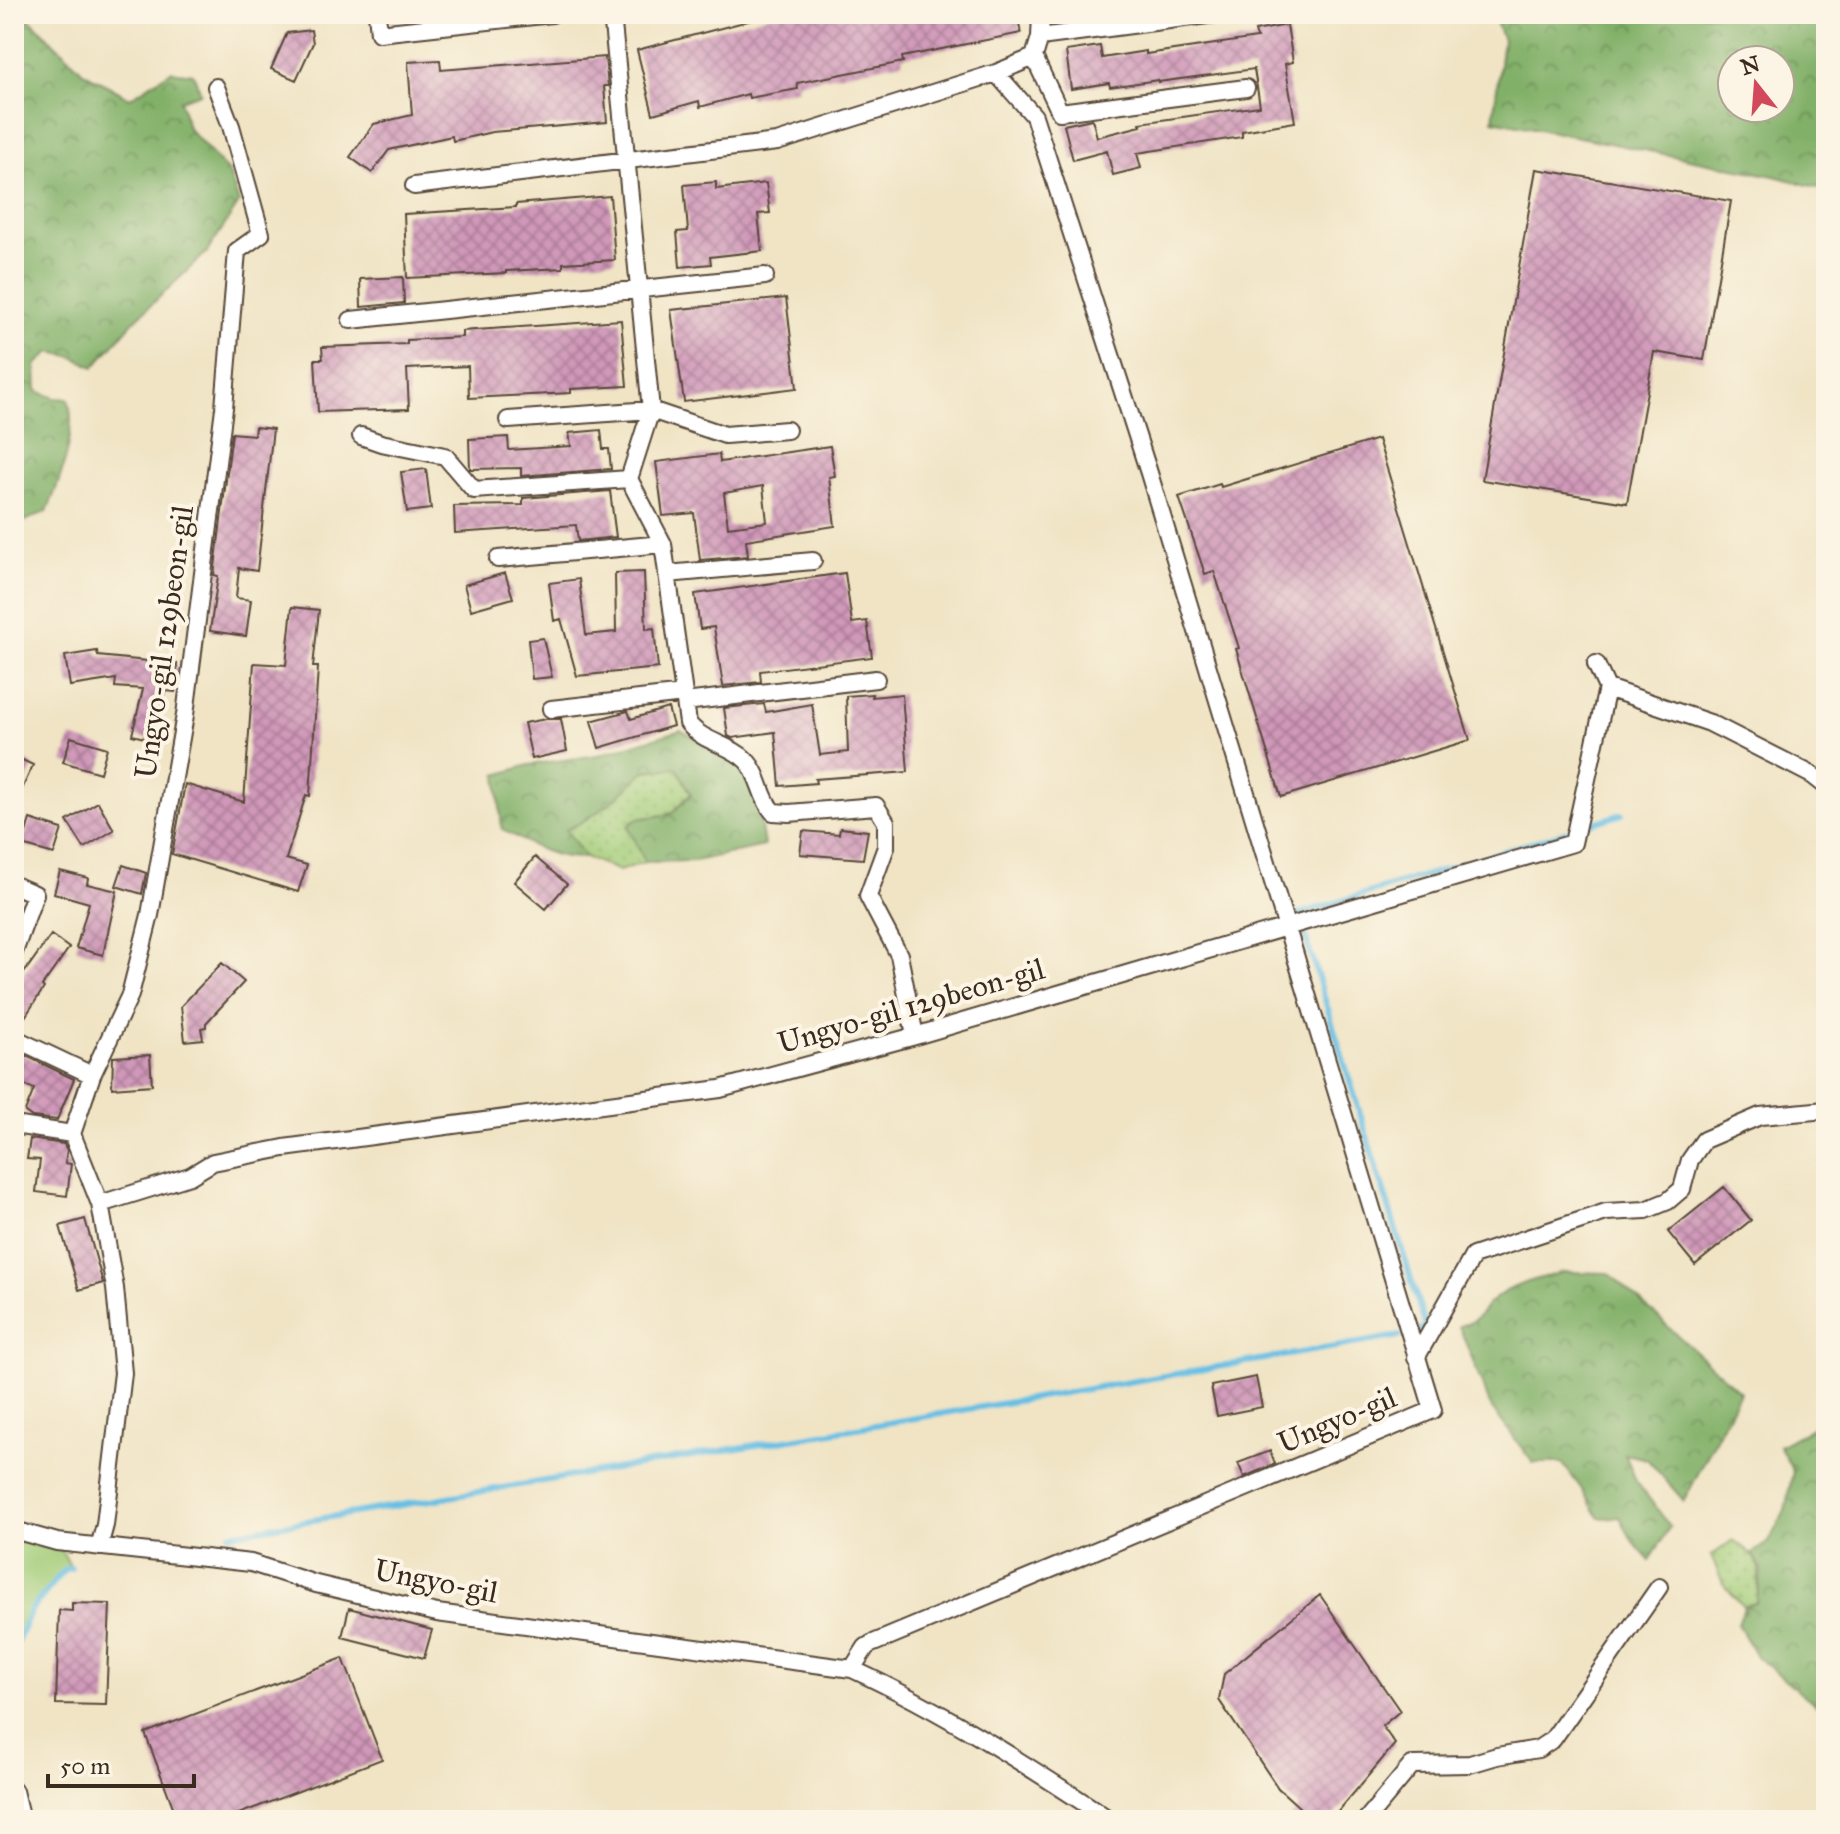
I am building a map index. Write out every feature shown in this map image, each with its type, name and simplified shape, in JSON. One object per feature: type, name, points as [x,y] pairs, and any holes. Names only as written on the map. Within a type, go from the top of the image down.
[{"type":"street","points":[[377,14],[379,33],[552,14]]},
{"type":"street","points":[[612,14],[651,410],[629,479],[663,544],[688,723],[695,733],[746,760],[765,803],[773,812],[876,806],[886,822],[886,847],[868,896],[899,955],[915,1036]]},
{"type":"street","points":[[1041,14],[1040,37],[1034,57],[1060,112],[1246,88]]},
{"type":"street","points":[[1040,37],[1215,14]]},
{"type":"street","points":[[414,186],[777,142],[996,73],[1034,57]]},
{"type":"street","name":"Ungyo-gil","points":[[852,1669],[871,1644],[1433,1410],[1153,488],[1034,116],[996,73]]},
{"type":"street","name":"Ungyo-gil 129beon-gil","points":[[72,1134],[92,1075],[130,995],[150,915],[185,715],[224,408],[237,251],[261,234],[231,126],[216,87]]},
{"type":"street","points":[[351,320],[765,276]]},
{"type":"street","points":[[508,420],[651,410],[725,435],[787,430]]},
{"type":"street","points":[[361,436],[445,456],[474,490],[629,479]]},
{"type":"street","points":[[498,559],[663,544]]},
{"type":"street","points":[[667,574],[813,561]]},
{"type":"street","points":[[1596,664],[1607,688],[1710,723],[1812,775],[1826,786]]},
{"type":"street","points":[[551,709],[876,679]]},
{"type":"street","name":"Ungyo-gil 129beon-gil","points":[[100,1204],[190,1176],[213,1162],[284,1148],[720,1089],[915,1036],[1573,843],[1607,688]]},
{"type":"street","points":[[14,885],[35,894],[14,952]]},
{"type":"street","points":[[14,1038],[92,1075]]},
{"type":"street","points":[[1416,1358],[1473,1256],[1606,1212],[1646,1210],[1668,1201],[1682,1189],[1690,1160],[1704,1140],[1760,1116],[1826,1110]]},
{"type":"street","points":[[14,1125],[72,1134],[100,1204],[115,1288],[123,1373],[105,1525],[99,1547]]},
{"type":"street","name":"Ungyo-gil","points":[[14,1530],[57,1542],[251,1563],[316,1584],[437,1613],[852,1669],[898,1690],[1013,1756],[1110,1820]]},
{"type":"street","points":[[1366,1820],[1412,1765],[1470,1764],[1538,1749],[1553,1739],[1659,1587]]},
{"type":"street","points":[[14,1791],[21,1820]]},
{"type":"green space","points":[[1493,14],[1826,14],[1826,190],[1774,176],[1493,120],[1503,40]]},
{"type":"green space","points":[[14,17],[31,20],[83,72],[130,98],[171,71],[193,74],[201,93],[180,100],[188,128],[229,173],[239,203],[207,252],[134,321],[94,367],[71,356],[50,352],[36,365],[37,391],[68,399],[71,412],[69,441],[47,511],[14,526]]},
{"type":"green space","points":[[681,730],[734,763],[756,793],[764,846],[695,861],[645,862],[628,826],[636,819],[671,814],[691,794],[677,768],[644,771],[608,804],[566,830],[585,857],[552,854],[502,829],[497,775],[529,765],[598,755]]},
{"type":"green space","points":[[678,768],[691,794],[671,814],[636,819],[628,826],[645,862],[619,871],[585,857],[566,830],[608,804],[644,771]]},
{"type":"green space","points":[[1564,1272],[1609,1273],[1740,1392],[1684,1501],[1647,1459],[1625,1454],[1636,1481],[1670,1526],[1650,1561],[1633,1542],[1620,1517],[1599,1518],[1562,1463],[1533,1463],[1491,1407],[1459,1326],[1477,1318],[1493,1300],[1509,1289]]},
{"type":"green space","points":[[1826,1420],[1826,1713],[1756,1656],[1738,1624],[1744,1607],[1757,1602],[1761,1570],[1752,1553],[1769,1542],[1785,1510],[1793,1471],[1779,1446]]},
{"type":"green space","points":[[14,1530],[57,1542],[71,1568],[65,1569],[32,1610],[14,1649]]},
{"type":"green space","points":[[1733,1540],[1751,1554],[1758,1566],[1757,1602],[1744,1607],[1724,1585],[1711,1556]]},
{"type":"building","points":[[775,14],[1017,14],[1021,33],[902,57],[903,62],[797,83],[798,89],[749,98],[748,94],[700,107],[699,101],[653,114],[637,50]]},
{"type":"building","points":[[1287,25],[1293,62],[1285,64],[1295,122],[1242,131],[1242,137],[1137,153],[1141,168],[1113,175],[1107,151],[1073,160],[1064,125],[1092,119],[1097,137],[1141,126],[1140,123],[1260,106],[1254,69],[1158,82],[1110,87],[1109,83],[1071,89],[1066,51],[1100,46],[1102,58],[1146,51],[1146,54],[1257,38],[1255,31]]},
{"type":"building","points":[[311,30],[313,43],[296,80],[271,69],[287,33]]},
{"type":"building","points":[[605,57],[607,122],[492,132],[453,141],[452,136],[389,150],[372,173],[350,157],[374,124],[412,115],[408,62],[440,60],[441,70]]},
{"type":"building","points":[[1536,169],[1731,201],[1704,360],[1654,352],[1627,503],[1482,480]]},
{"type":"building","points":[[716,182],[716,189],[766,183],[770,213],[758,214],[762,251],[710,257],[711,264],[680,267],[677,232],[688,231],[684,185]]},
{"type":"building","points":[[610,196],[615,260],[563,263],[563,268],[506,273],[407,278],[404,214],[516,207],[516,204]]},
{"type":"building","points":[[403,277],[404,303],[361,307],[360,279]]},
{"type":"building","points":[[786,298],[797,388],[684,402],[671,310]]},
{"type":"building","points":[[621,320],[627,386],[571,389],[571,393],[469,398],[468,366],[407,369],[409,409],[318,412],[315,359],[323,359],[322,347],[407,344],[407,340],[462,337],[462,331]]},
{"type":"building","points":[[255,427],[273,429],[257,571],[239,568],[236,598],[251,600],[246,636],[210,631],[232,433],[254,435]]},
{"type":"building","points":[[601,430],[603,449],[609,449],[611,469],[521,476],[521,468],[470,469],[469,439],[508,437],[509,450],[571,446],[569,433]]},
{"type":"building","points":[[1378,439],[1470,740],[1281,797],[1214,571],[1205,574],[1179,497]]},
{"type":"building","points":[[830,446],[835,476],[829,477],[835,526],[746,540],[748,556],[700,560],[694,513],[663,516],[656,462],[719,454],[720,462]],"holes":[[[763,486],[767,522],[728,527],[724,493]]]},
{"type":"building","points":[[426,469],[431,509],[407,512],[401,472]]},
{"type":"building","points":[[610,491],[616,537],[578,541],[576,525],[455,533],[454,506],[523,505],[523,498]]},
{"type":"building","points":[[644,572],[646,629],[654,628],[658,668],[577,676],[561,619],[554,621],[549,583],[579,579],[586,635],[616,632],[615,573]]},
{"type":"building","points":[[505,573],[513,598],[471,610],[464,585]]},
{"type":"building","points":[[845,573],[852,623],[867,621],[872,657],[760,671],[761,682],[723,686],[714,627],[700,629],[695,594]]},
{"type":"building","points":[[292,607],[319,610],[313,667],[318,667],[310,796],[306,795],[286,859],[307,865],[298,892],[172,854],[185,784],[244,802],[254,663],[286,665]]},
{"type":"building","points":[[543,638],[552,677],[532,679],[528,640]]},
{"type":"building","points":[[97,651],[98,656],[177,664],[175,692],[165,691],[153,740],[132,735],[143,689],[115,687],[116,679],[70,686],[65,656]]},
{"type":"building","points":[[872,694],[872,697],[902,694],[908,772],[815,779],[816,783],[780,786],[775,732],[728,736],[724,708],[764,704],[766,712],[812,704],[820,755],[848,752],[846,696]]},
{"type":"building","points":[[668,708],[673,726],[599,748],[591,721],[628,711],[631,719]]},
{"type":"building","points":[[561,719],[567,751],[532,759],[524,723]]},
{"type":"building","points":[[71,737],[107,748],[100,773],[63,762]]},
{"type":"building","points":[[14,756],[33,765],[14,807]]},
{"type":"building","points":[[98,802],[114,830],[84,848],[67,821]]},
{"type":"building","points":[[30,819],[62,829],[54,854],[22,845]]},
{"type":"building","points":[[840,828],[868,831],[863,859],[800,854],[803,831],[839,834]]},
{"type":"building","points":[[535,857],[567,884],[546,909],[514,882]]},
{"type":"building","points":[[123,865],[146,873],[142,894],[116,886]]},
{"type":"building","points":[[60,871],[88,878],[87,884],[117,891],[103,955],[76,948],[89,903],[54,893]]},
{"type":"building","points":[[51,935],[69,948],[25,1017],[14,1010],[14,987]]},
{"type":"building","points":[[222,963],[244,982],[206,1023],[206,1027],[201,1028],[203,1039],[185,1041],[181,1006]]},
{"type":"building","points":[[14,1050],[74,1079],[57,1120],[32,1117],[25,1112],[34,1089],[14,1081]]},
{"type":"building","points":[[150,1055],[152,1085],[112,1088],[113,1057]]},
{"type":"building","points":[[30,1139],[64,1144],[67,1150],[65,1163],[71,1164],[67,1196],[36,1192],[40,1160],[27,1159]]},
{"type":"building","points":[[1724,1187],[1751,1220],[1695,1265],[1668,1232]]},
{"type":"building","points":[[85,1219],[103,1283],[79,1290],[60,1226]]},
{"type":"building","points":[[1256,1377],[1262,1407],[1217,1416],[1211,1386]]},
{"type":"building","points":[[1270,1451],[1275,1464],[1244,1477],[1238,1463]]},
{"type":"building","points":[[1320,1595],[1400,1711],[1382,1726],[1395,1744],[1331,1820],[1289,1820],[1299,1807],[1278,1788],[1219,1700],[1224,1674]]},
{"type":"building","points":[[72,1603],[110,1604],[106,1705],[56,1704],[59,1610],[72,1611]]},
{"type":"building","points":[[349,1608],[432,1630],[424,1658],[342,1637]]},
{"type":"building","points":[[343,1658],[382,1759],[223,1820],[178,1820],[145,1733]]},
{"type":"waterway","points":[[1587,825],[1622,814]]},
{"type":"waterway","points":[[1300,918],[1299,914],[1566,832]]},
{"type":"waterway","points":[[1305,935],[1426,1328],[1419,1330]]},
{"type":"waterway","points":[[230,1534],[1400,1336]]},
{"type":"waterway","points":[[14,1649],[31,1610],[65,1569],[71,1568]]}]
